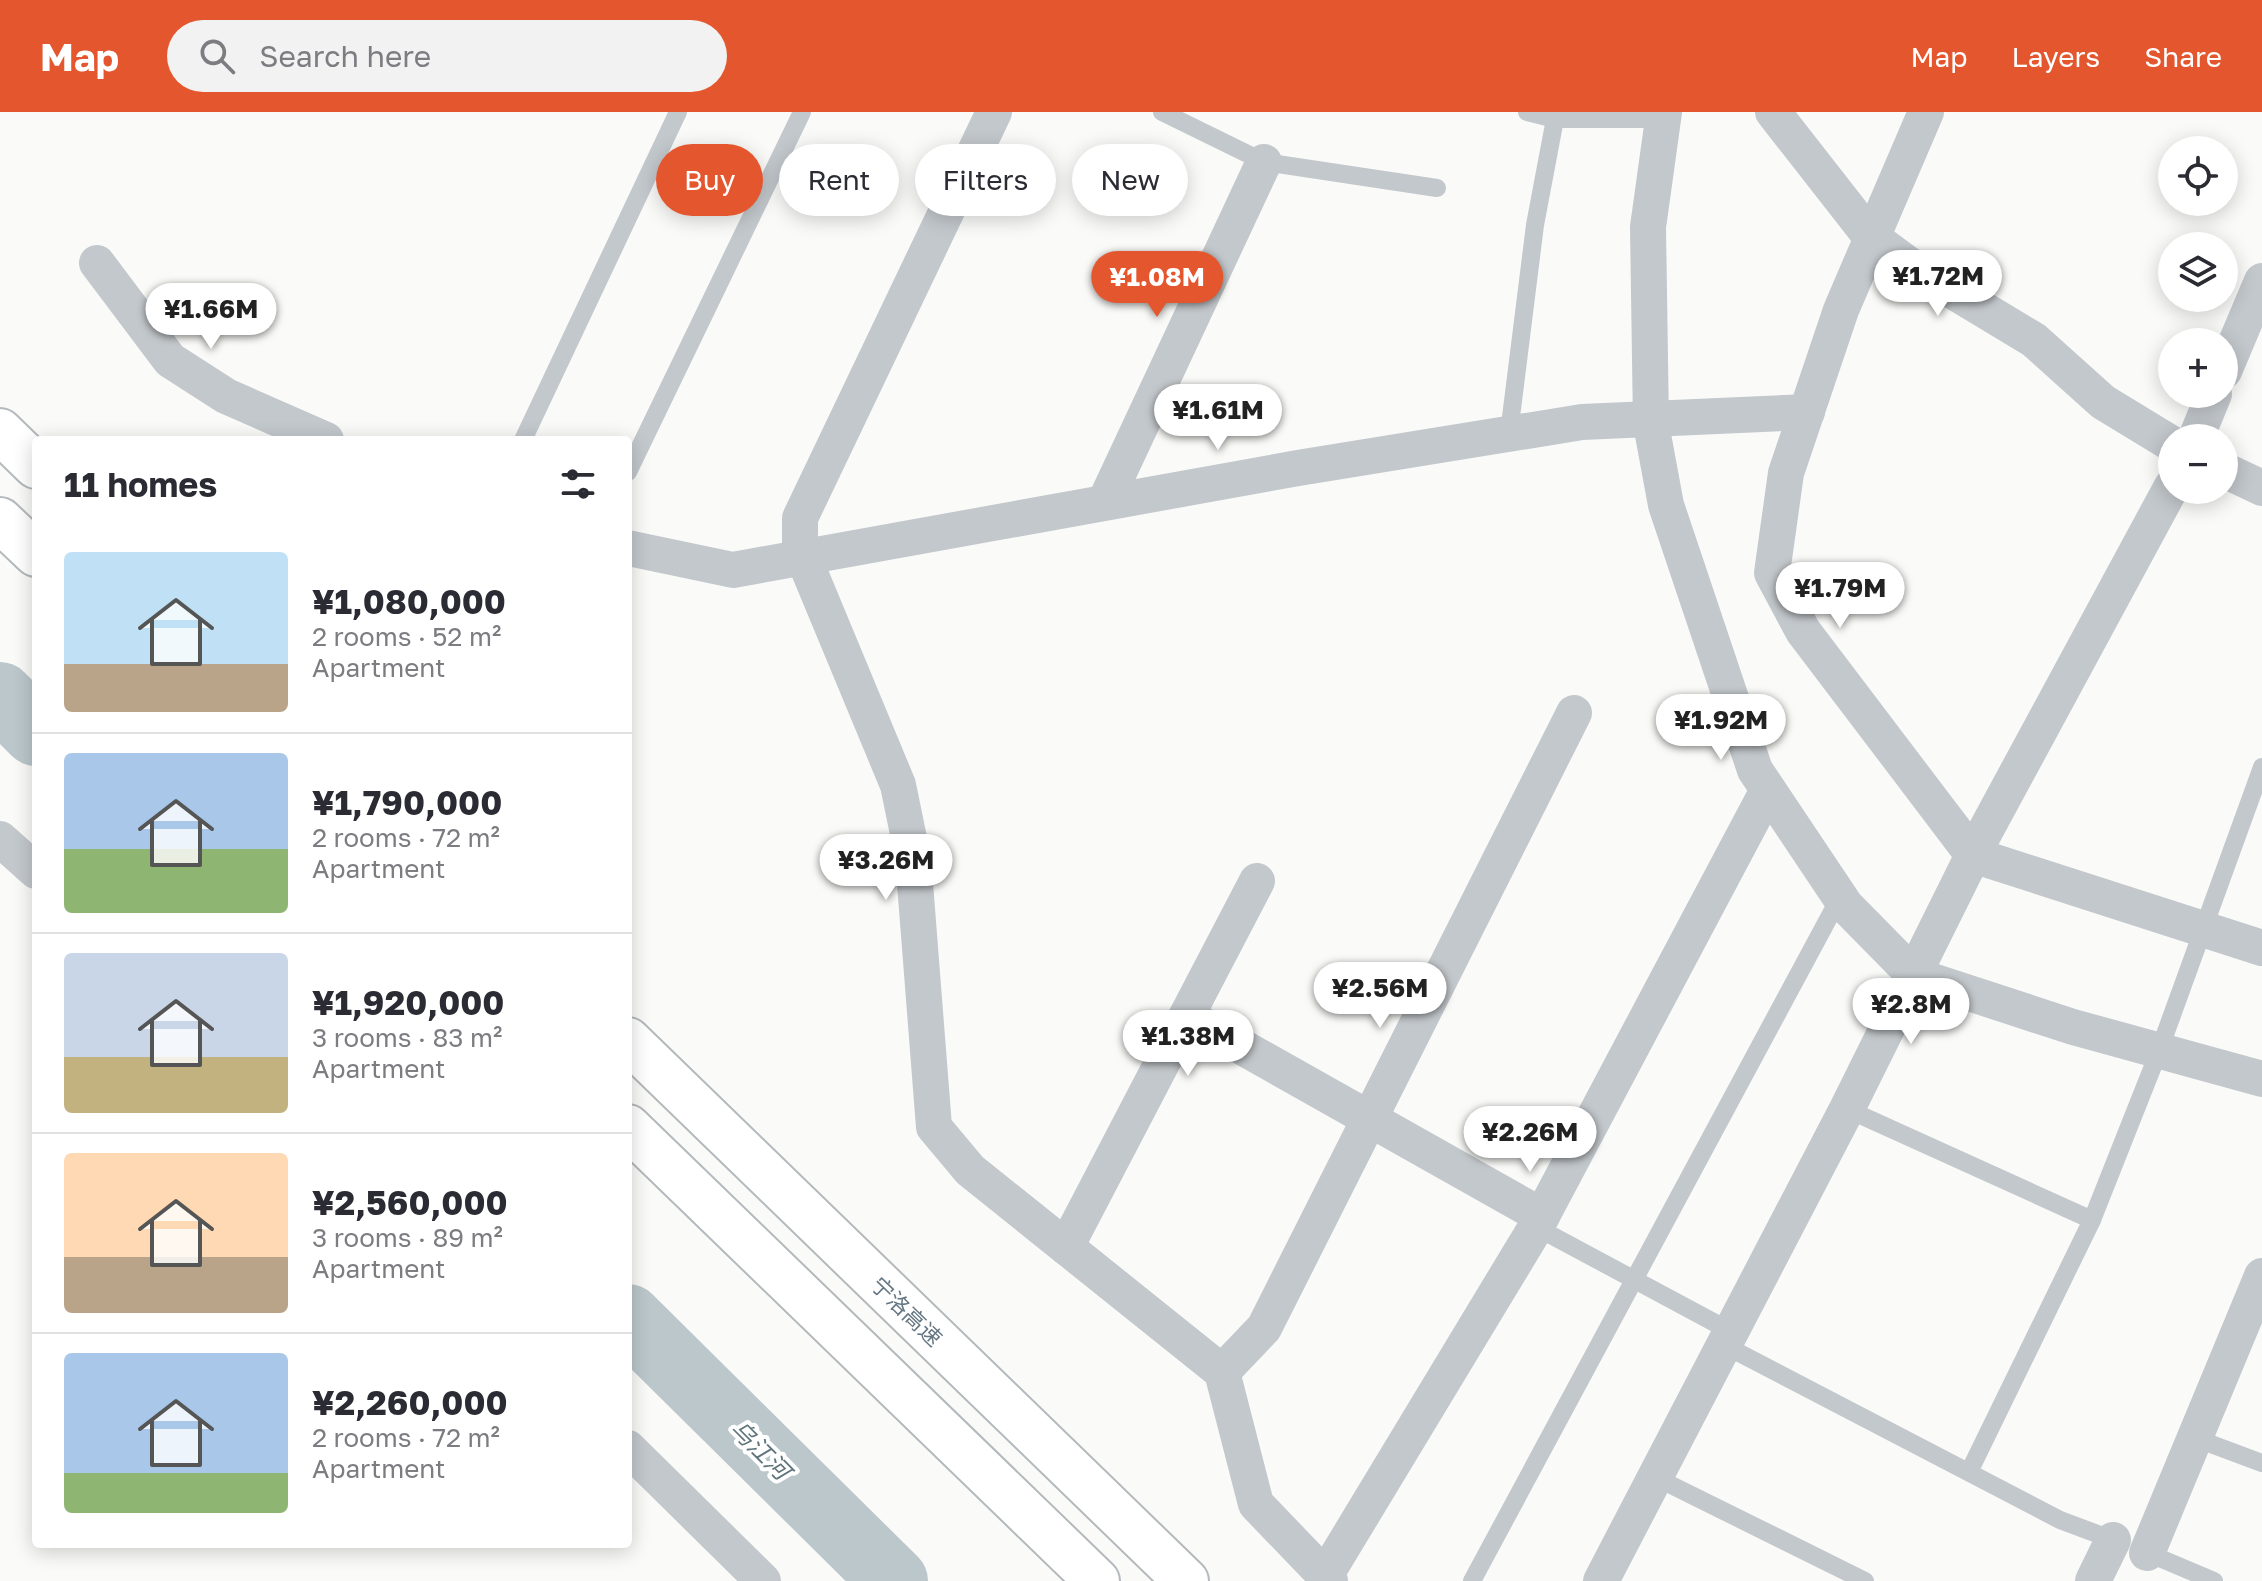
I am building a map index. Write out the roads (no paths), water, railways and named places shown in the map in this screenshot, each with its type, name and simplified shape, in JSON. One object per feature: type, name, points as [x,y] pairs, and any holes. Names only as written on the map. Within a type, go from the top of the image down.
[{"type":"highway","points":[[0,431],[32,462]]},
{"type":"highway","points":[[0,520],[32,550]]},
{"type":"highway","name":"宁洛高速","points":[[632,1044],[1186,1581]]},
{"type":"highway","points":[[632,1131],[1091,1575]]},
{"type":"street","points":[[994,112],[800,518],[803,558],[898,785],[913,858],[934,1127],[970,1170],[1222,1372],[1256,1504],[1327,1578],[1539,1221],[1768,790]]},
{"type":"street","points":[[1773,112],[1870,236],[1908,264],[2034,340],[2103,402],[2158,435]]},
{"type":"street","points":[[1926,112],[1870,236],[1786,473],[1772,573],[1803,631],[1973,855],[2262,948]]},
{"type":"street","points":[[1664,116],[1648,227],[1651,419],[1666,505],[1755,770],[1840,897],[1914,975],[2073,1027],[2262,1079]]},
{"type":"street","points":[[1105,502],[1264,162]]},
{"type":"street","points":[[97,263],[170,360],[226,396],[317,436]]},
{"type":"street","points":[[2238,338],[2262,281]]},
{"type":"street","points":[[632,549],[733,570],[1105,502],[1582,422],[1807,412]]},
{"type":"street","points":[[2238,477],[2262,488]]},
{"type":"street","points":[[1601,1581],[1847,1109],[1973,855],[2162,504]]},
{"type":"street","points":[[1222,1372],[1264,1328],[1574,713]]},
{"type":"street","points":[[0,839],[32,867]]},
{"type":"street","points":[[1066,1247],[1257,881]]},
{"type":"street","points":[[1187,1016],[1369,1118],[1539,1221]]},
{"type":"street","points":[[2147,1553],[2195,1438],[2251,1331],[2262,1276]]},
{"type":"street","points":[[632,1452],[763,1581]]},
{"type":"street","points":[[2093,1581],[2113,1540]]},
{"type":"lane","points":[[525,436],[678,112]]},
{"type":"lane","points":[[632,464],[802,112]]},
{"type":"lane","points":[[1162,112],[1264,162],[1437,188]]},
{"type":"lane","points":[[1527,112],[1555,119],[1664,116]]},
{"type":"lane","points":[[1509,433],[1535,225],[1555,119]]},
{"type":"lane","points":[[1969,1472],[2092,1220],[2159,1051],[2262,767]]},
{"type":"lane","points":[[1472,1581],[1840,897]]},
{"type":"lane","points":[[1847,1109],[2092,1220]]},
{"type":"lane","points":[[1539,1221],[1727,1338],[1969,1472],[2060,1520],[2214,1581]]},
{"type":"lane","points":[[2195,1438],[2262,1463]]},
{"type":"lane","points":[[1655,1477],[1865,1581]]},
{"type":"waterway","name":"乌江河","points":[[0,696],[32,728]]},
{"type":"waterway","name":"乌江河","points":[[632,1322],[894,1581]]}]
